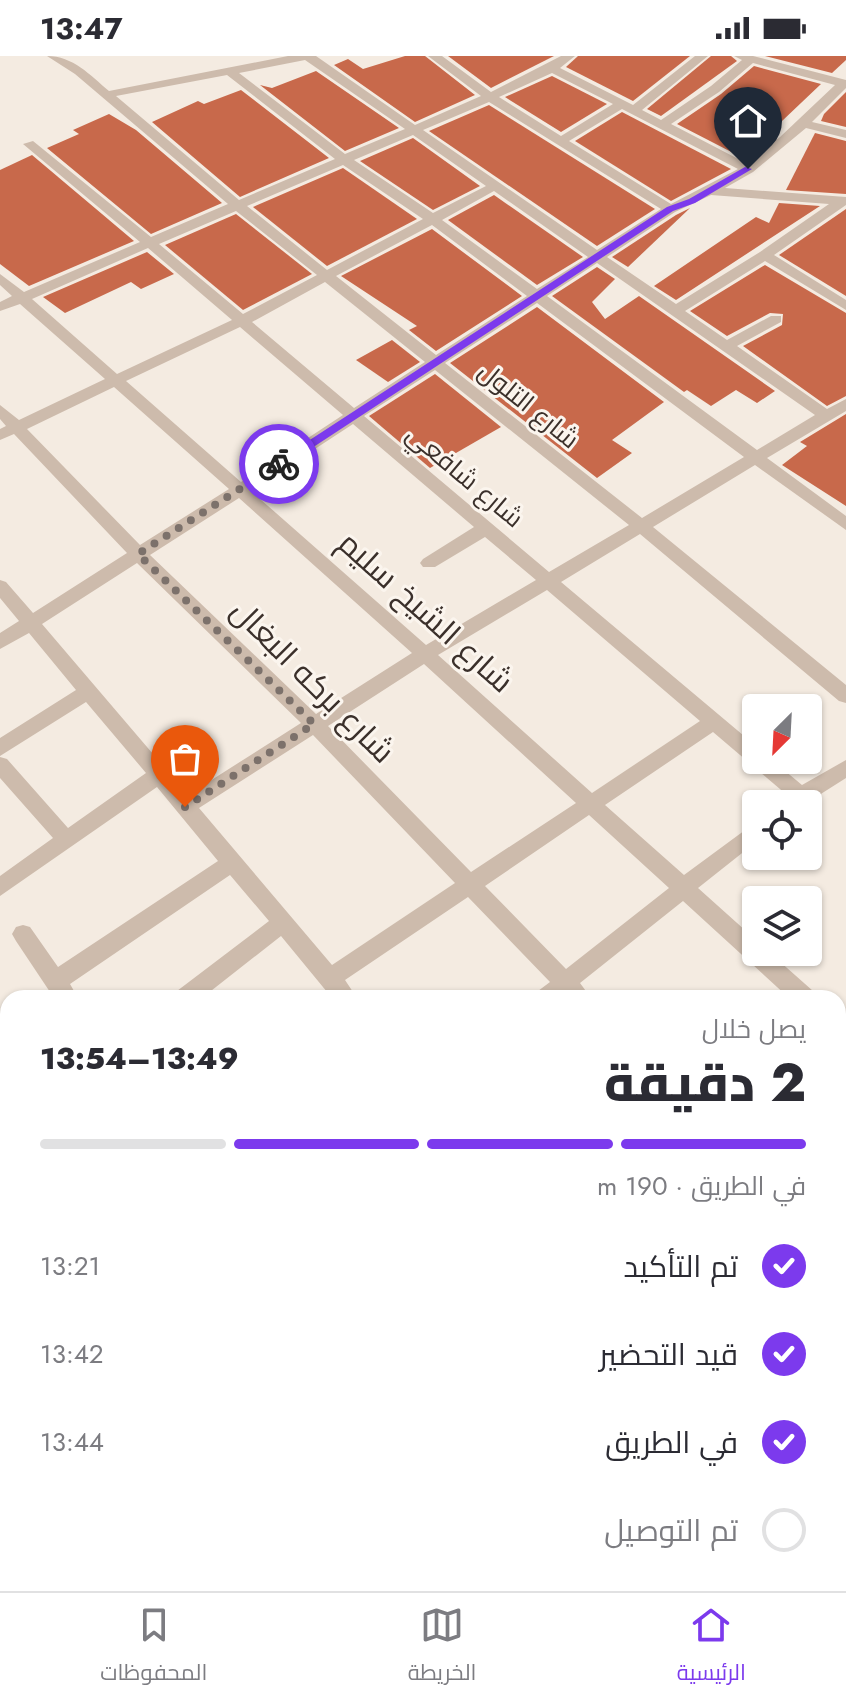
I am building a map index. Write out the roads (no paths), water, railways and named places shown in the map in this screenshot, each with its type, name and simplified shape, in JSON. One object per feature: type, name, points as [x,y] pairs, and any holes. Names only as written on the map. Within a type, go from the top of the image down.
[{"type":"street","name":"شارع التلول","points":[[53,56],[79,71],[236,204],[641,526],[846,696]]},
{"type":"street","points":[[105,95],[307,56],[827,416]]},
{"type":"street","points":[[434,56],[490,97],[670,209]]},
{"type":"street","points":[[0,307],[490,97],[552,68],[569,56]]},
{"type":"street","points":[[562,140],[629,106],[702,56]]},
{"type":"street","points":[[0,642],[240,490],[670,209],[748,169],[805,124],[845,84],[745,57],[715,89],[663,124]]},
{"type":"street","points":[[552,68],[748,169]]},
{"type":"street","points":[[229,71],[342,158],[434,220],[846,524]]},
{"type":"street","points":[[805,124],[846,134]]},
{"type":"street","name":"شارع شافعي","points":[[29,144],[742,745]]},
{"type":"street","points":[[8,431],[242,321],[493,187]]},
{"type":"street","points":[[710,191],[844,201]]},
{"type":"street","points":[[675,311],[844,201]]},
{"type":"street","points":[[765,255],[846,306]]},
{"type":"street","name":"شارع الشيخ سليم","points":[[0,278],[425,654],[796,990]]},
{"type":"street","points":[[726,346],[776,319]]},
{"type":"street","points":[[185,807],[425,654],[846,404]]},
{"type":"street","name":"شارع بركه البغال","points":[[0,410],[8,431],[314,724],[573,990]]},
{"type":"street","points":[[429,563],[486,528]]},
{"type":"street","points":[[0,586],[339,990]]},
{"type":"street","points":[[0,748],[87,692]]},
{"type":"street","points":[[329,979],[714,721]]},
{"type":"street","points":[[0,765],[67,840]]},
{"type":"street","points":[[810,790],[846,768]]},
{"type":"street","name":"شارع شافعي","points":[[771,774],[785,790]]},
{"type":"street","points":[[0,887],[158,775]]},
{"type":"street","points":[[555,990],[742,841]]},
{"type":"street","points":[[23,934],[62,990],[231,863]]},
{"type":"street","points":[[195,990],[281,924]]}]
